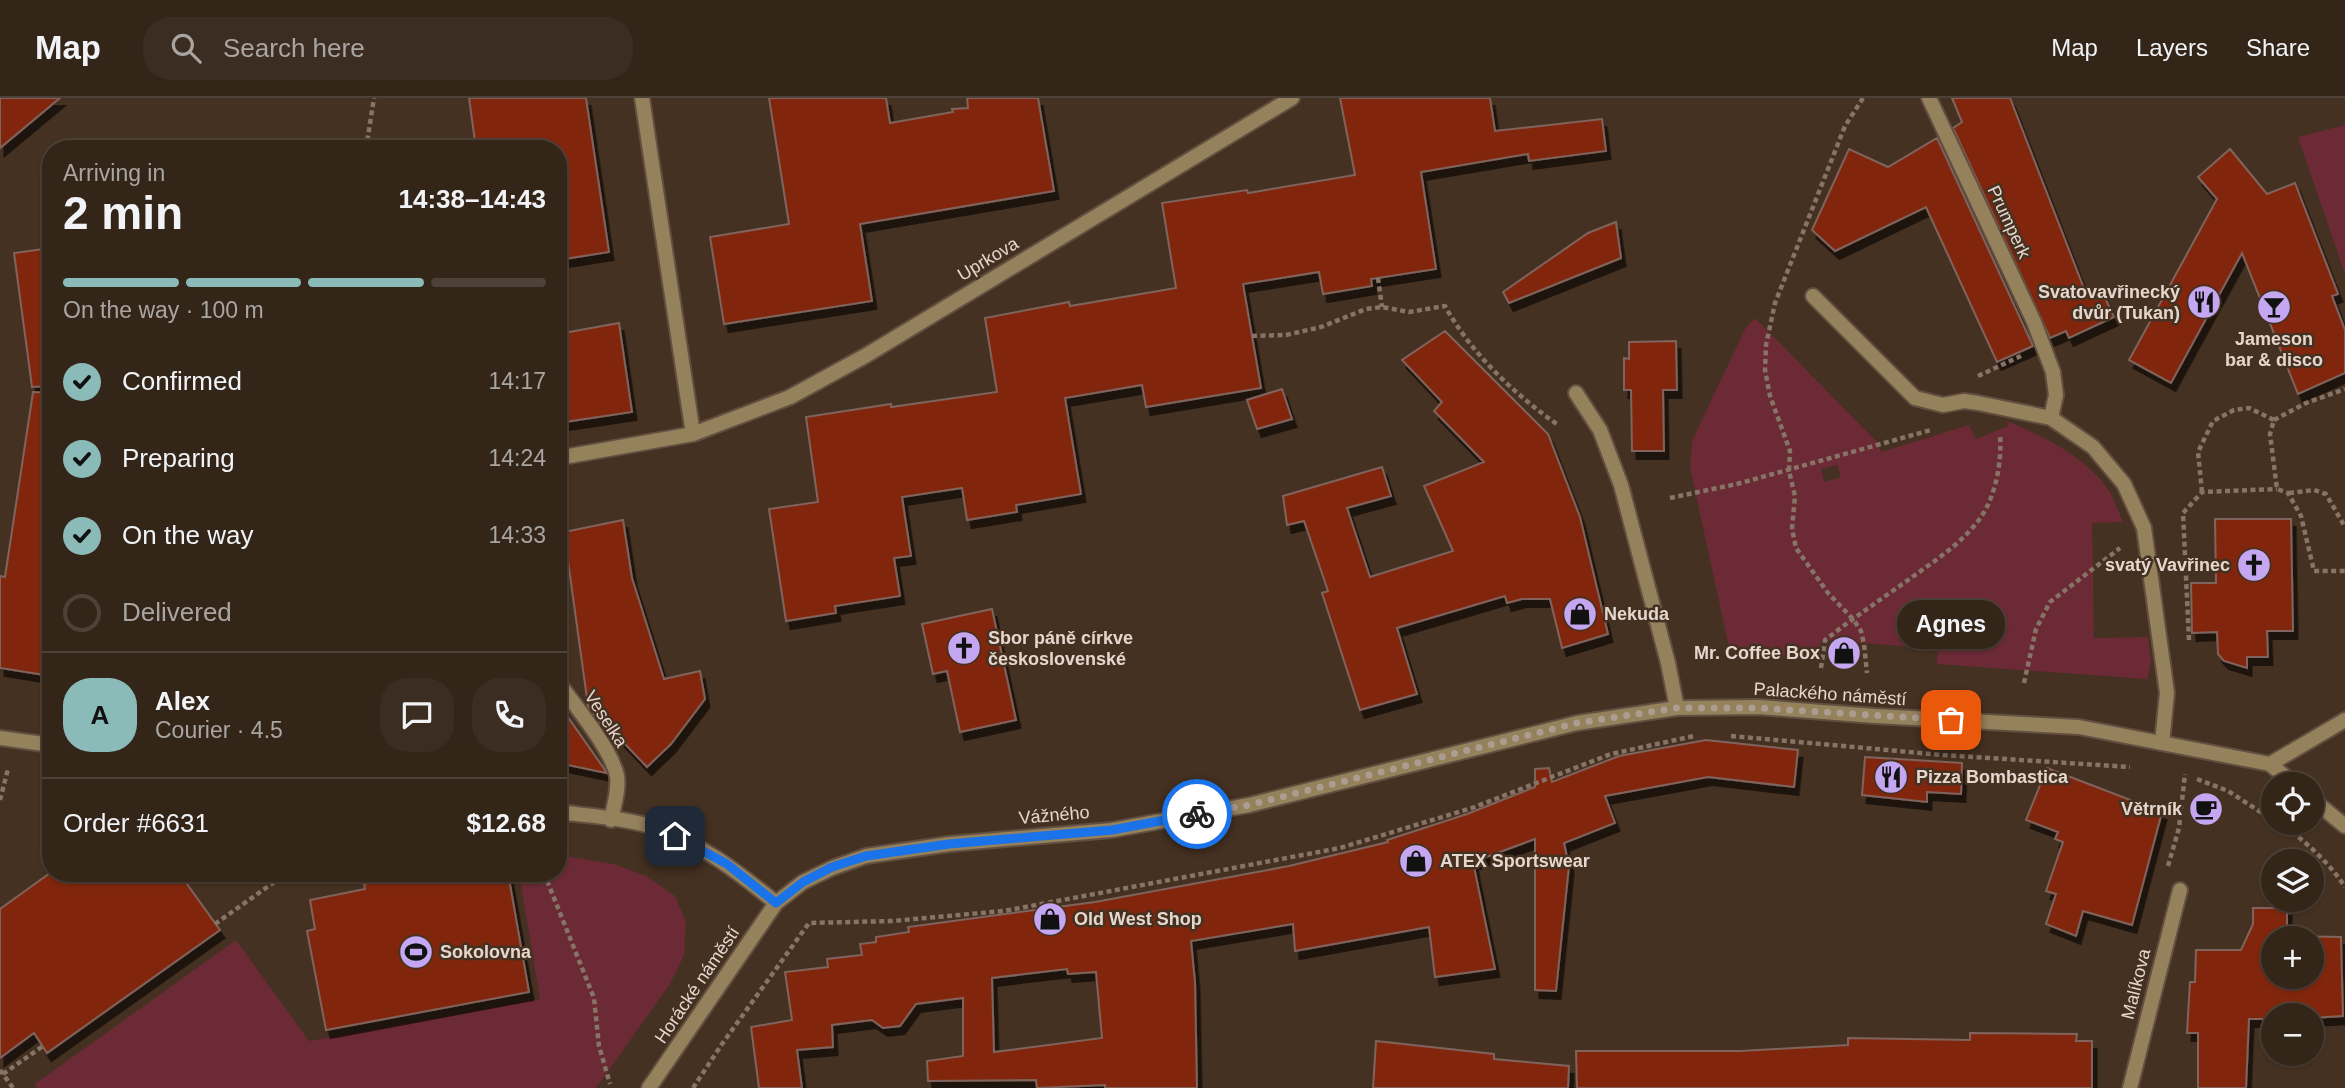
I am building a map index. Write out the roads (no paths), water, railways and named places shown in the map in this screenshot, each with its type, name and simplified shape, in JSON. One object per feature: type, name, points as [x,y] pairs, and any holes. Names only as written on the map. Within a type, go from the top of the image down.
[{"type":"street","points":[[642,98],[693,434]]},
{"type":"street","name":"Uprkova","points":[[567,456],[693,434],[790,397],[865,356],[1292,98]]},
{"type":"street","name":"Prumperk","points":[[1928,98],[2034,322],[2055,383],[2056,395],[2051,418]]},
{"type":"street","points":[[1814,296],[1914,398],[1943,405],[1964,401],[1989,404],[2051,418],[2093,447],[2124,484],[2144,528],[2168,693],[2162,743]]},
{"type":"street","points":[[1576,393],[1600,430],[1620,485],[1668,663],[1677,708]]},
{"type":"street","name":"Veselka","points":[[567,695],[611,759],[617,775],[617,792],[611,820]]},
{"type":"street","name":"Palackého náměstí","points":[[1577,723],[1677,708],[1759,708],[2079,727],[2270,764],[2280,772]]},
{"type":"street","points":[[2270,764],[2345,720]]},
{"type":"street","name":"Vážného","points":[[776,903],[803,882],[832,867],[866,856],[949,844],[1112,830],[1235,808],[1577,723]]},
{"type":"street","points":[[0,738],[42,744]]},
{"type":"street","points":[[2324,809],[2345,827]]},
{"type":"street","points":[[567,813],[655,827],[695,845],[727,864],[776,903]]},
{"type":"street","name":"Malíkova","points":[[2130,1088],[2180,890]]},
{"type":"street","name":"Horácké náměstí","points":[[649,1088],[776,903]]},
{"type":"place","name":"Svatovavřinecký dvůr (Tukan)","points":[[2204,302]]},
{"type":"place","name":"Jameson bar & disco","points":[[2274,307]]},
{"type":"place","name":"svatý Vavřinec","points":[[2254,565]]},
{"type":"place","name":"Nekuda","points":[[1580,614]]},
{"type":"place","name":"Sbor páně církve československé","points":[[964,648]]},
{"type":"place","name":"Mr. Coffee Box","points":[[1844,653]]},
{"type":"place","name":"Agnes","points":[[1951,720]]},
{"type":"place","name":"Pizza Bombastica","points":[[1891,777]]},
{"type":"place","name":"Větrník","points":[[2206,809]]},
{"type":"place","name":"ATEX Sportswear","points":[[1416,861]]},
{"type":"place","name":"Old West Shop","points":[[1050,919]]},
{"type":"place","name":"Sokolovna","points":[[416,952]]}]
